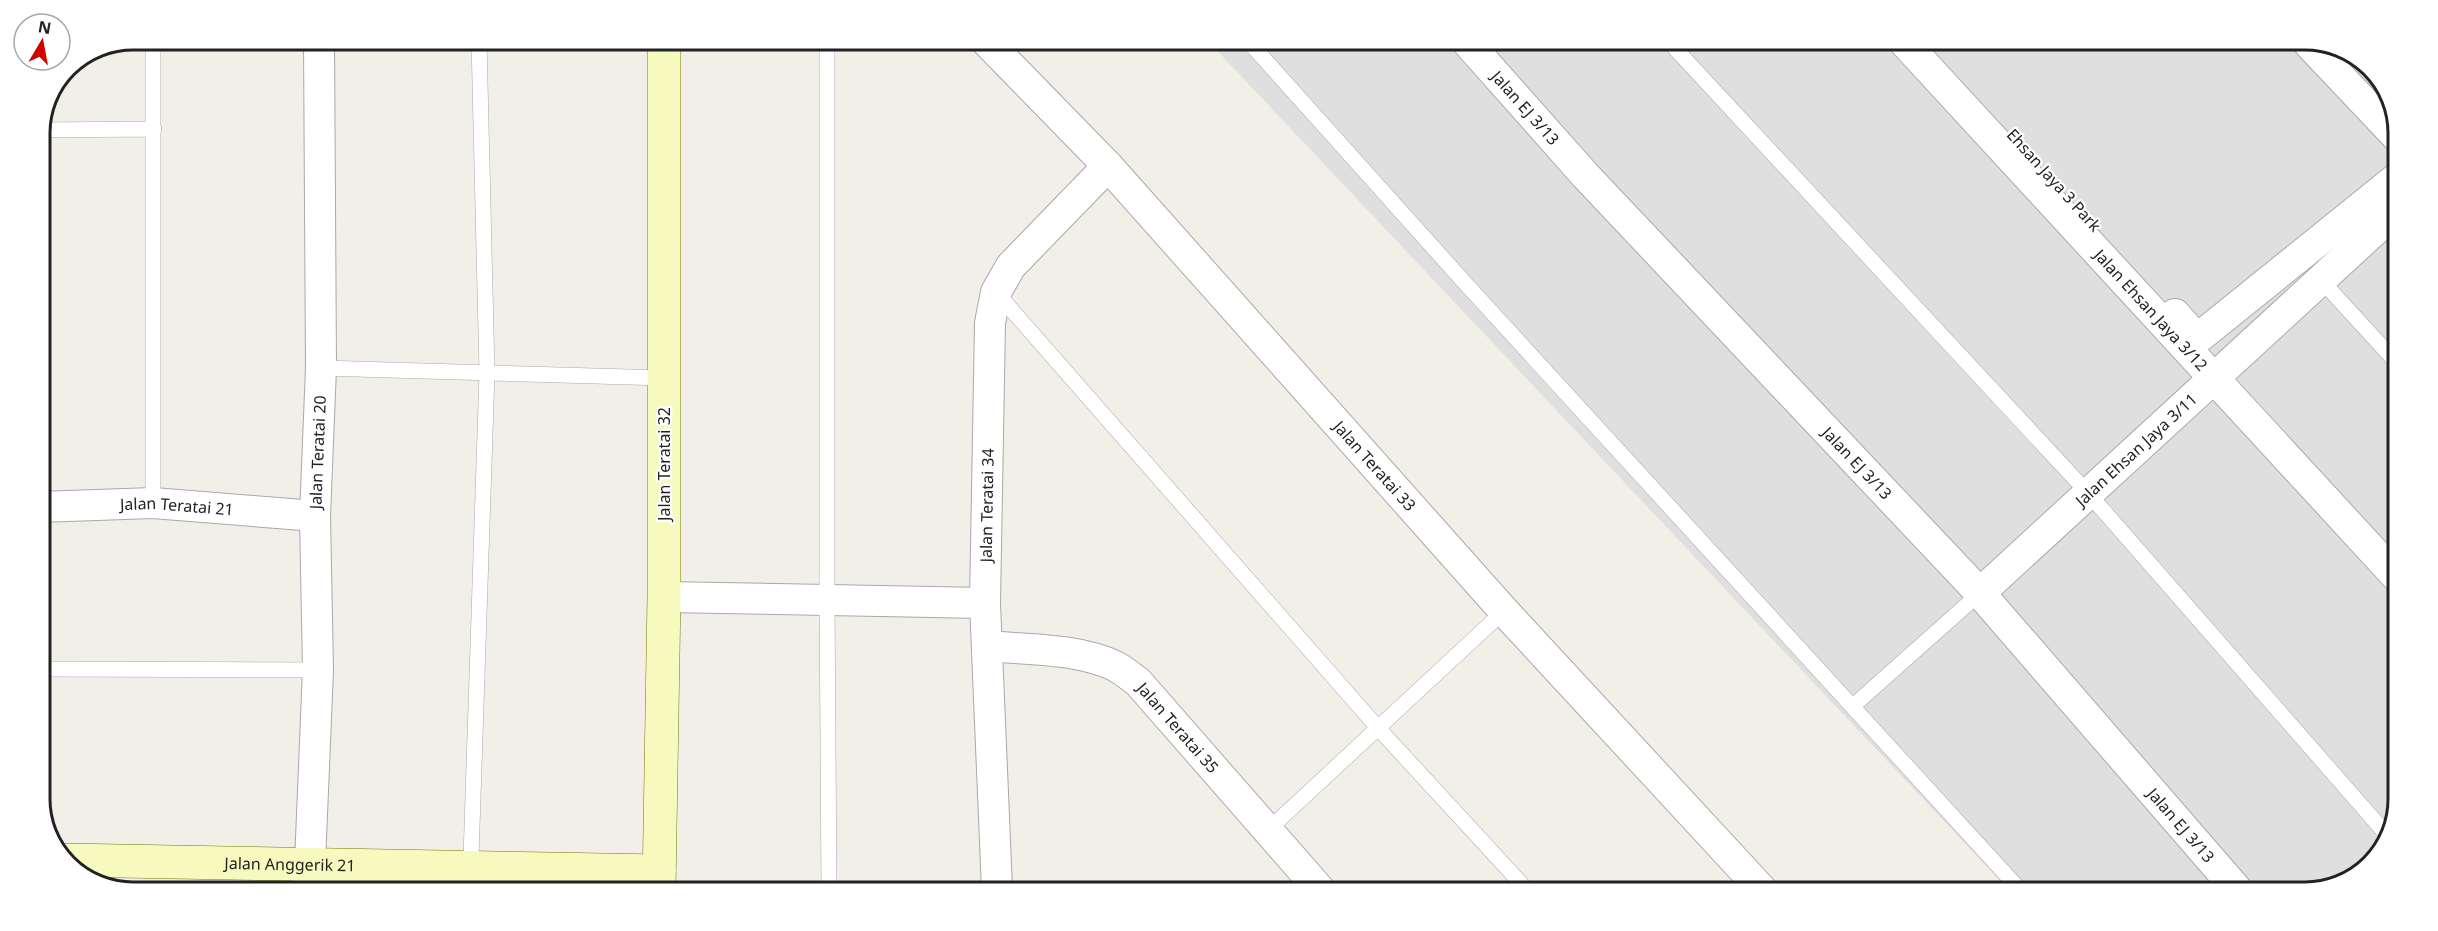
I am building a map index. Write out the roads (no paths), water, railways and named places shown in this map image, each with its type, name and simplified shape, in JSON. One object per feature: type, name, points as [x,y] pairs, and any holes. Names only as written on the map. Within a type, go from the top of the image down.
[{"type":"street","name":"Jalan Teratai 20","points":[[309,876],[318,670],[315,516],[321,368],[319,50]]},
{"type":"street","name":"Jalan Teratai 32","points":[[659,879],[664,597],[664,50]]},
{"type":"street","name":"Jalan Teratai 33","points":[[995,50],[1108,166],[1504,611],[1755,882]]},
{"type":"street","name":"Jalan EJ 3/13","points":[[1474,50],[1585,174],[1980,593],[2230,882]]},
{"type":"street","name":"Jalan Ehsan Jaya 3/12","points":[[1911,50],[2388,567]]},
{"type":"street","name":"Ehsan Jaya 3 Park","points":[[1936,50],[2197,339],[2388,185]]},
{"type":"street","points":[[2316,50],[2388,127]]},
{"type":"street","name":"Jalan Teratai 34","points":[[997,882],[986,603],[990,323],[996,292],[1011,266],[1108,166]]},
{"type":"street","name":"Jalan Ehsan Jaya 3/11","points":[[1980,593],[2388,218]]},
{"type":"street","name":"Jalan Teratai 21","points":[[50,507],[153,503],[315,516]]},
{"type":"street","points":[[664,597],[986,603]]},
{"type":"street","name":"Jalan Teratai 35","points":[[988,646],[1072,653],[1117,667],[1138,682],[1313,882]]},
{"type":"street","name":"Jalan Anggerik 21","points":[[78,861],[309,876],[659,879]]},
{"type":"lane","points":[[153,50],[153,503]]},
{"type":"lane","points":[[470,878],[487,373],[478,50]]},
{"type":"lane","points":[[826,50],[826,600],[830,882]]},
{"type":"lane","points":[[1256,50],[2012,882]]},
{"type":"lane","points":[[1677,50],[2088,493],[2382,829]]},
{"type":"lane","points":[[50,130],[154,129]]},
{"type":"lane","points":[[2321,280],[2388,353]]},
{"type":"lane","points":[[996,292],[1378,728],[1520,882]]},
{"type":"lane","points":[[321,368],[664,378]]},
{"type":"lane","points":[[1853,706],[1980,593]]},
{"type":"lane","points":[[1267,831],[1504,611]]},
{"type":"lane","points":[[50,669],[318,670]]}]
